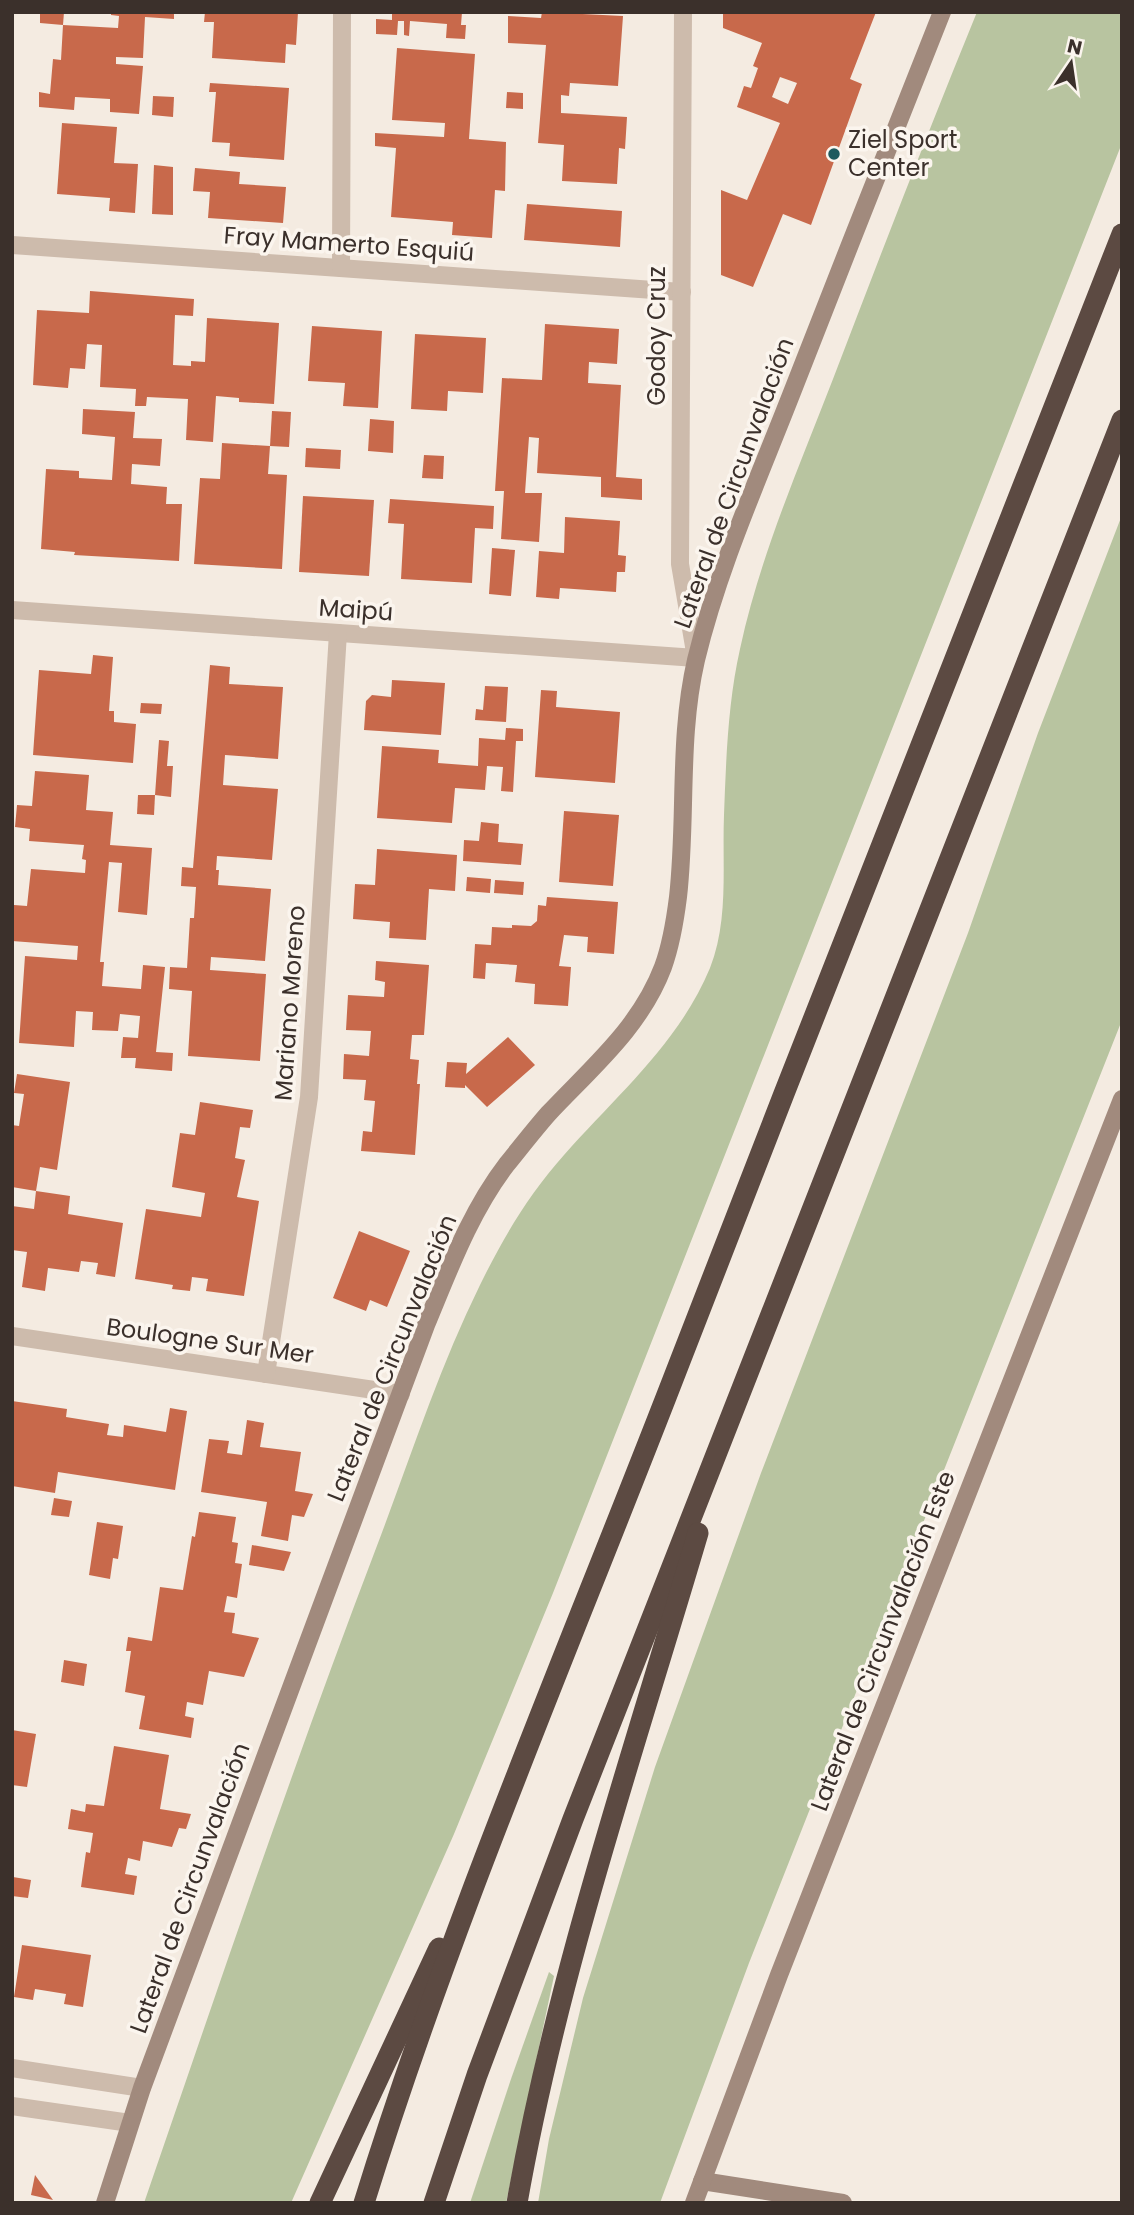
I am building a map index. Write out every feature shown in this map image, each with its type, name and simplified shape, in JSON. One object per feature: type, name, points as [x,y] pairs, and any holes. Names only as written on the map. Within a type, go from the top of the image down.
[{"type":"highway","points":[[364,2203],[457,1934],[508,1801],[1122,233]]},
{"type":"highway","points":[[434,2203],[522,1952],[1122,420]]},
{"type":"highway","points":[[517,2203],[546,2061],[605,1842],[736,1401]]},
{"type":"highway","points":[[320,2203],[508,1801]]},
{"type":"street","points":[[341,268],[342,12]]},
{"type":"street","name":"Godoy Cruz","points":[[684,12],[680,565],[696,658]]},
{"type":"street","name":"Lateral de Circunvalación","points":[[105,2203],[142,2088],[454,1256],[480,1205],[505,1167],[548,1115],[601,1062],[646,1003],[662,971],[671,945],[683,856],[687,712],[696,658],[727,558],[942,12]]},
{"type":"street","name":"Fray Mamerto Esquiú","points":[[12,245],[682,292]]},
{"type":"street","name":"Maipú","points":[[12,610],[696,658]]},
{"type":"street","name":"Mariano Moreno","points":[[266,1374],[309,1097],[338,634]]},
{"type":"street","name":"Lateral de Circunvalación Este","points":[[694,2203],[794,1936],[1122,1099]]},
{"type":"street","name":"Boulogne Sur Mer","points":[[12,1336],[401,1394]]},
{"type":"street","points":[[12,2068],[142,2088]]},
{"type":"street","points":[[12,2106],[130,2123]]},
{"type":"street","points":[[702,2181],[843,2203]]},
{"type":"green space","points":[[977,12],[1122,12],[1122,143],[553,1593],[454,1834],[291,2203],[144,2203],[315,1713],[424,1416],[465,1317],[498,1250],[528,1201],[564,1155],[664,1045],[697,995],[710,968],[722,912],[730,710],[748,614],[794,479]]},
{"type":"green space","points":[[1122,515],[1122,1020],[749,1963],[660,2203],[538,2203],[549,2139],[583,1998],[655,1767],[761,1473],[968,933],[1038,733]]},
{"type":"green space","points":[[549,1972],[554,1976],[506,2203],[470,2203],[511,2079]]},
{"type":"building","points":[[40,12],[64,12],[63,25],[40,23]]},
{"type":"building","points":[[111,12],[174,12],[174,19],[145,17],[143,58],[116,57],[116,64],[143,66],[139,114],[110,112],[110,99],[75,97],[74,110],[39,107],[39,92],[50,94],[53,59],[61,60],[63,25],[118,28],[119,16],[111,15]]},
{"type":"building","points":[[205,12],[298,12],[296,45],[286,44],[285,63],[212,58],[214,22],[204,22]]},
{"type":"building","points":[[392,12],[462,12],[461,25],[466,25],[465,39],[446,38],[447,24],[410,21],[409,36],[404,35],[404,21],[398,21],[397,35],[376,34],[376,19],[392,20]]},
{"type":"building","points":[[542,12],[623,16],[618,86],[570,83],[569,96],[561,95],[561,113],[627,117],[625,149],[619,148],[617,184],[562,181],[564,145],[538,143],[546,45],[508,43],[508,16],[541,18]]},
{"type":"building","points":[[723,12],[876,12],[850,79],[862,84],[811,225],[783,214],[753,287],[721,275],[721,190],[747,200],[780,123],[737,107],[744,86],[751,88],[758,68],[753,66],[762,43],[723,28]],"holes":[[[780,77],[797,83],[788,104],[772,97]]]},
{"type":"building","points":[[397,48],[475,54],[469,139],[506,142],[505,191],[495,190],[492,238],[452,235],[453,222],[391,217],[396,148],[375,146],[375,133],[444,137],[445,123],[392,120]]},
{"type":"building","points":[[210,83],[289,88],[284,160],[229,156],[230,143],[212,142],[216,92],[209,92]]},
{"type":"building","points":[[507,92],[523,93],[523,109],[506,108]]},
{"type":"building","points":[[153,96],[174,97],[173,117],[152,115]]},
{"type":"building","points":[[62,123],[117,127],[114,163],[138,164],[135,213],[109,211],[110,198],[57,194]]},
{"type":"building","points":[[154,165],[173,167],[173,215],[152,214]]},
{"type":"building","points":[[195,168],[240,172],[239,184],[286,187],[283,223],[208,218],[210,192],[193,191]]},
{"type":"building","points":[[527,204],[622,211],[620,247],[524,240]]},
{"type":"building","points":[[90,291],[194,299],[193,316],[175,315],[173,365],[191,366],[191,361],[205,362],[207,318],[279,323],[274,404],[239,402],[239,398],[216,396],[213,442],[186,440],[188,399],[147,397],[146,406],[135,406],[136,389],[100,387],[102,345],[87,344],[85,369],[70,368],[68,388],[33,385],[37,310],[89,313]]},
{"type":"building","points":[[545,324],[619,329],[617,364],[589,362],[588,383],[621,385],[616,477],[642,479],[642,500],[601,497],[601,477],[537,473],[539,438],[529,437],[525,493],[542,493],[539,542],[501,539],[504,491],[495,491],[502,378],[542,380]]},
{"type":"building","points":[[312,326],[382,331],[378,408],[343,406],[345,383],[308,381]]},
{"type":"building","points":[[415,334],[486,338],[483,393],[448,391],[447,411],[411,409]]},
{"type":"building","points":[[83,409],[135,412],[133,438],[162,439],[160,466],[132,464],[131,484],[167,487],[166,504],[182,504],[179,561],[74,555],[75,552],[41,549],[46,469],[79,471],[79,478],[112,480],[115,437],[82,434]]},
{"type":"building","points":[[272,411],[291,412],[289,447],[270,446]]},
{"type":"building","points":[[370,419],[394,421],[393,453],[368,451]]},
{"type":"building","points":[[222,443],[270,446],[268,474],[287,475],[282,569],[194,564],[200,478],[220,479]]},
{"type":"building","points":[[306,448],[341,450],[340,469],[305,467]]},
{"type":"building","points":[[424,455],[444,456],[443,479],[422,478]]},
{"type":"building","points":[[303,496],[374,500],[369,576],[299,572]]},
{"type":"building","points":[[390,499],[494,506],[493,529],[475,528],[472,583],[401,579],[404,524],[388,523]]},
{"type":"building","points":[[565,517],[620,521],[618,555],[626,556],[625,572],[617,572],[616,592],[560,588],[559,599],[536,597],[539,551],[564,553]]},
{"type":"building","points":[[492,548],[515,550],[511,596],[489,594]]},
{"type":"building","points":[[93,655],[113,657],[109,711],[114,711],[114,722],[136,724],[133,763],[33,755],[39,670],[91,674]]},
{"type":"building","points":[[210,665],[230,667],[229,684],[283,687],[278,759],[225,755],[223,785],[278,789],[272,860],[217,856],[216,870],[219,870],[218,885],[271,889],[265,961],[211,957],[210,970],[266,974],[260,1061],[188,1056],[192,991],[169,989],[170,967],[187,968],[190,918],[194,918],[196,887],[181,886],[182,867],[193,868]]},
{"type":"building","points":[[392,680],[445,683],[441,735],[364,730],[366,701],[372,695],[391,697]]},
{"type":"building","points":[[485,686],[508,687],[506,722],[475,720],[476,709],[483,710]]},
{"type":"building","points":[[541,690],[557,691],[556,707],[620,712],[615,783],[535,777]]},
{"type":"building","points":[[141,703],[162,704],[161,714],[140,713]]},
{"type":"building","points":[[506,728],[523,729],[523,741],[516,741],[513,792],[501,791],[503,767],[487,766],[485,790],[455,788],[452,823],[377,818],[382,746],[439,750],[438,763],[478,766],[479,738],[505,740]]},
{"type":"building","points":[[159,740],[169,741],[167,766],[173,766],[171,797],[155,795]]},
{"type":"building","points":[[35,771],[89,775],[86,810],[113,812],[110,845],[152,848],[147,915],[118,912],[122,863],[109,862],[100,962],[104,962],[102,986],[141,989],[143,965],[165,967],[156,1052],[173,1053],[172,1071],[135,1068],[136,1058],[121,1058],[123,1037],[138,1038],[140,1016],[120,1014],[118,1031],[92,1030],[93,1012],[76,1011],[74,1047],[19,1043],[25,956],[77,960],[78,946],[12,941],[14,905],[27,906],[31,869],[85,873],[86,860],[82,859],[84,845],[29,841],[30,829],[15,827],[17,805],[32,806]]},
{"type":"building","points":[[138,795],[155,795],[154,815],[137,814]]},
{"type":"building","points":[[564,811],[619,815],[613,886],[559,882]]},
{"type":"building","points":[[481,822],[499,824],[498,842],[523,844],[521,865],[463,861],[464,840],[479,841]]},
{"type":"building","points":[[377,849],[457,855],[455,891],[429,889],[426,940],[389,938],[390,922],[353,919],[355,884],[375,885]]},
{"type":"building","points":[[467,877],[491,879],[490,893],[466,891]]},
{"type":"building","points":[[495,880],[524,882],[523,895],[494,893]]},
{"type":"building","points":[[547,897],[618,902],[614,954],[587,952],[588,937],[564,935],[559,966],[571,967],[568,1006],[534,1004],[535,984],[515,982],[517,965],[486,963],[485,979],[473,978],[475,944],[491,945],[492,927],[531,926],[537,921],[538,905],[546,906]]},
{"type":"building","points":[[376,961],[429,965],[424,1035],[412,1035],[410,1059],[419,1060],[415,1155],[361,1151],[363,1131],[372,1132],[375,1101],[364,1100],[366,1080],[343,1079],[344,1054],[369,1056],[371,1031],[346,1030],[348,995],[384,997],[385,982],[375,980]]},
{"type":"building","points":[[508,1037],[535,1065],[487,1107],[465,1085],[465,1088],[445,1087],[447,1062],[467,1063],[466,1074]]},
{"type":"building","points":[[17,1074],[70,1082],[57,1170],[40,1167],[36,1191],[12,1187],[12,1125],[19,1126],[24,1094],[14,1093]]},
{"type":"building","points":[[200,1102],[253,1110],[250,1128],[240,1127],[235,1158],[245,1160],[237,1197],[259,1201],[244,1296],[206,1291],[208,1279],[192,1277],[190,1291],[172,1289],[173,1285],[135,1279],[146,1209],[201,1217],[205,1193],[172,1187],[180,1133],[195,1135]]},
{"type":"building","points":[[36,1191],[70,1196],[68,1214],[123,1223],[115,1277],[96,1274],[98,1263],[81,1261],[79,1272],[48,1268],[45,1291],[22,1287],[27,1252],[12,1250],[12,1206],[34,1209]]},
{"type":"building","points":[[359,1231],[410,1251],[387,1307],[370,1300],[366,1311],[333,1298]]},
{"type":"building","points":[[12,1401],[67,1409],[66,1417],[109,1424],[107,1435],[123,1437],[124,1425],[166,1432],[170,1408],[187,1411],[175,1490],[58,1472],[55,1493],[12,1486]]},
{"type":"building","points":[[247,1420],[264,1423],[260,1447],[301,1452],[295,1491],[313,1494],[304,1517],[292,1515],[288,1541],[261,1536],[267,1502],[201,1492],[209,1439],[229,1441],[227,1453],[242,1455]]},
{"type":"building","points":[[54,1498],[72,1501],[69,1517],[51,1515]]},
{"type":"building","points":[[199,1512],[236,1517],[232,1542],[238,1543],[235,1563],[242,1564],[237,1598],[227,1596],[224,1612],[235,1613],[232,1633],[259,1638],[244,1677],[209,1671],[203,1705],[187,1702],[185,1716],[194,1718],[191,1738],[139,1729],[145,1696],[125,1692],[131,1651],[126,1651],[128,1637],[152,1641],[160,1587],[183,1590]]},
{"type":"building","points":[[97,1522],[123,1526],[118,1559],[113,1558],[110,1579],[89,1575]]},
{"type":"building","points":[[252,1545],[291,1552],[284,1571],[249,1565]]},
{"type":"building","points":[[64,1660],[87,1664],[84,1686],[61,1682]]},
{"type":"building","points":[[12,1730],[36,1734],[27,1787],[12,1785]]},
{"type":"building","points":[[114,1746],[169,1755],[160,1809],[191,1814],[186,1829],[179,1828],[172,1847],[143,1841],[140,1861],[128,1858],[125,1874],[137,1876],[134,1895],[81,1887],[86,1852],[90,1853],[93,1833],[68,1829],[71,1809],[85,1812],[86,1804],[104,1806]]},
{"type":"building","points":[[13,1877],[31,1880],[28,1898],[12,1896]]},
{"type":"building","points":[[22,1945],[91,1955],[83,2007],[64,2004],[66,1994],[35,1989],[33,2000],[14,1997]]},
{"type":"building","points":[[35,2175],[53,2200],[31,2195]]},
{"type":"place","name":"Ziel Sport Center","points":[[834,154]]}]
